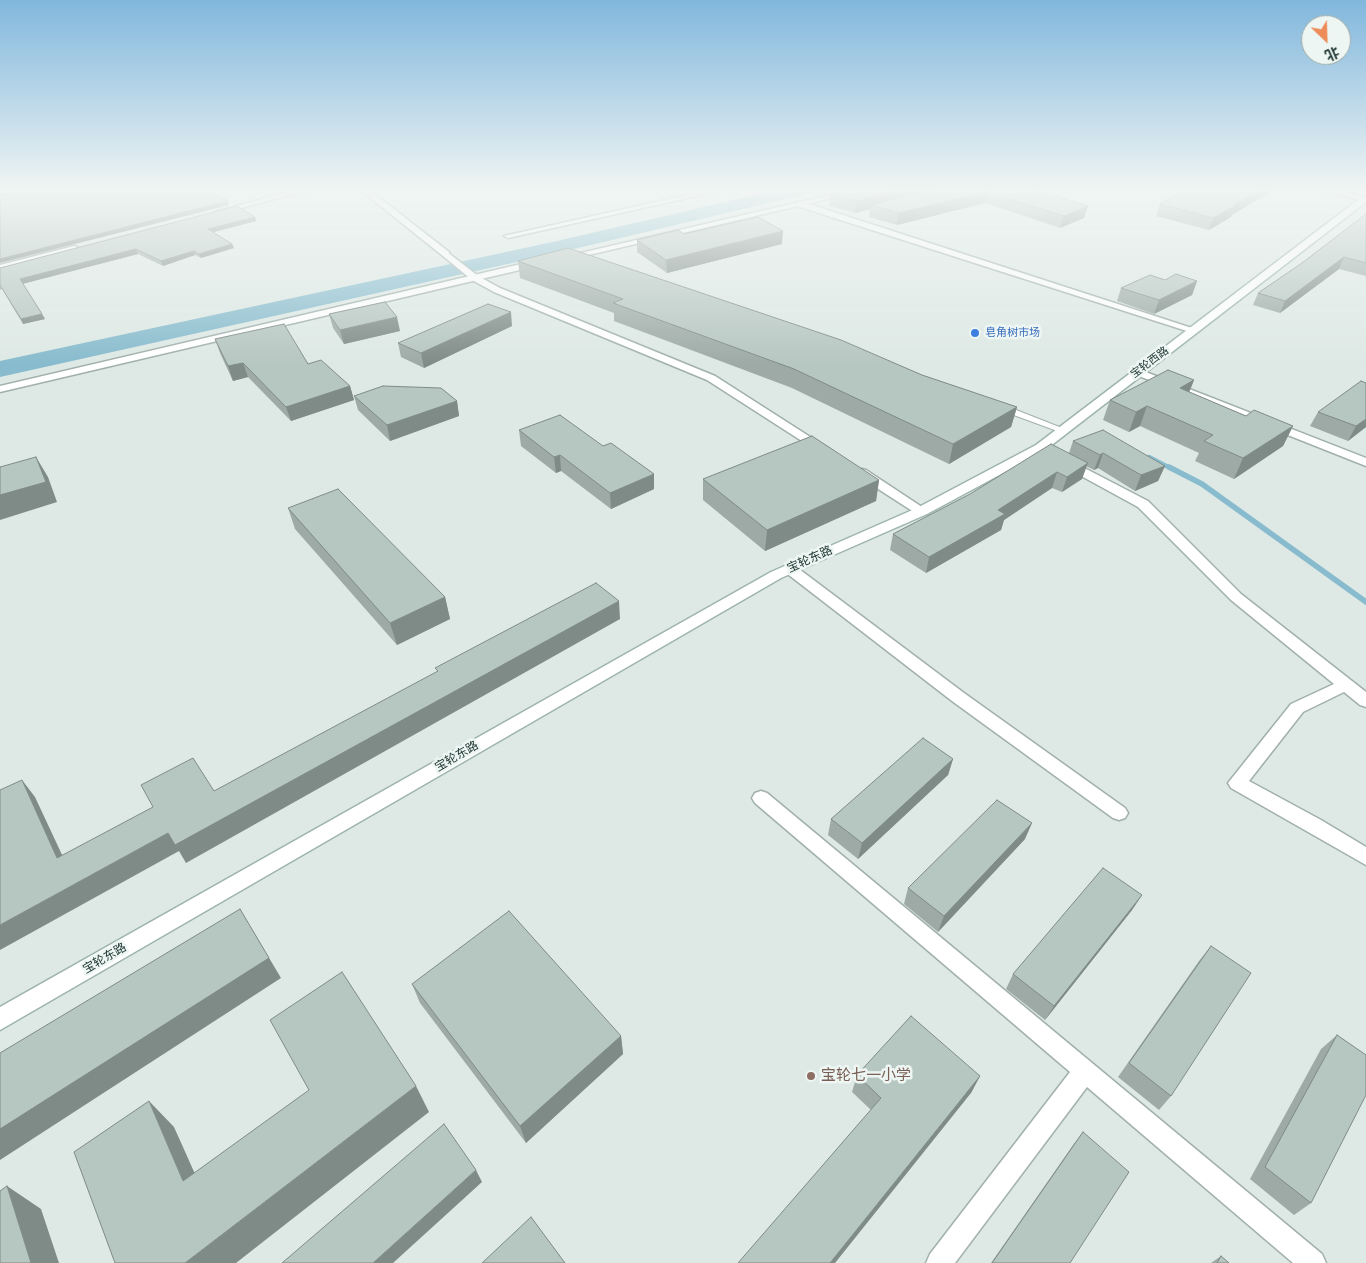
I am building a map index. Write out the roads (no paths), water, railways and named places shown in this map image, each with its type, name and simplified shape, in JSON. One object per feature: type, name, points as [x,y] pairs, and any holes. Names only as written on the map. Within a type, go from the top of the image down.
[{"type":"street","points":[[0,268],[81,247]]},
{"type":"street","points":[[437,247],[471,276],[497,290],[711,378],[829,453]]},
{"type":"street","points":[[0,389],[471,276],[604,247]]},
{"type":"street","points":[[937,247],[1193,330]]},
{"type":"street","name":"宝轮西路","points":[[922,511],[1040,448],[1302,247]]},
{"type":"street","points":[[1138,372],[1366,462]]},
{"type":"street","points":[[1040,448],[1143,504],[1236,596],[1366,701]]},
{"type":"street","points":[[854,469],[922,511]]},
{"type":"street","name":"宝轮东路","points":[[0,1019],[790,569],[922,511]]},
{"type":"street","points":[[790,569],[958,697],[1119,813]]},
{"type":"street","points":[[1344,685],[1297,708],[1237,782],[1314,825],[1366,857]]},
{"type":"street","points":[[761,798],[1313,1263]]},
{"type":"street","points":[[939,1263],[1085,1071]]},
{"type":"lane","points":[[997,406],[1063,430]]},
{"type":"waterway","points":[[0,369],[557,247]]},
{"type":"waterway","points":[[1149,457],[1172,469]]},
{"type":"waterway","points":[[1169,467],[1202,484],[1366,602]]},
{"type":"place","name":"皂角树市场","points":[[975,333]]},
{"type":"place","name":"宝轮七一小学","points":[[811,1076]]}]
